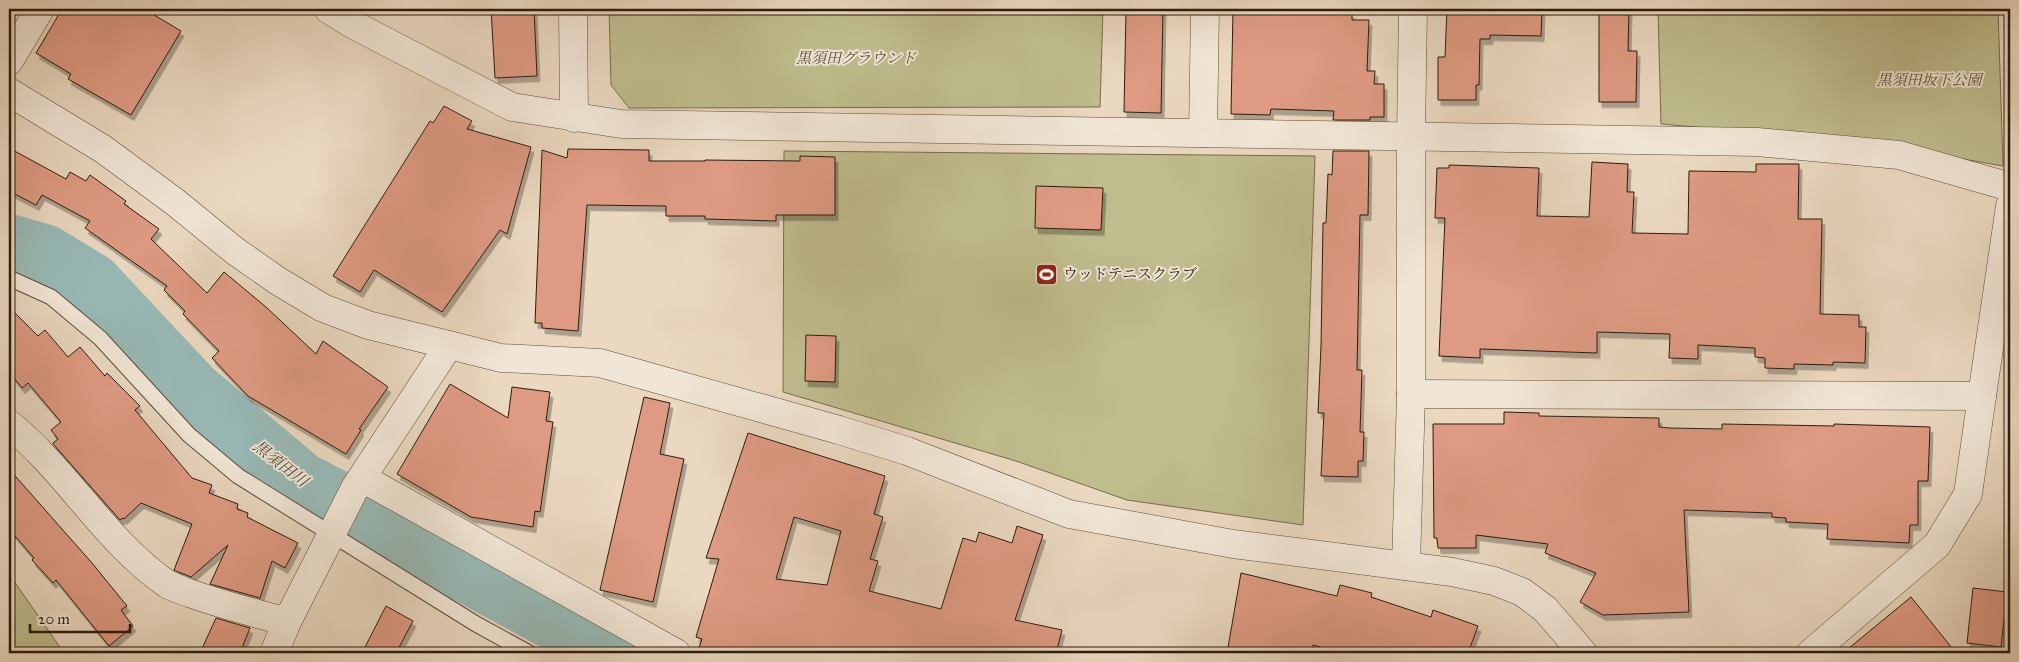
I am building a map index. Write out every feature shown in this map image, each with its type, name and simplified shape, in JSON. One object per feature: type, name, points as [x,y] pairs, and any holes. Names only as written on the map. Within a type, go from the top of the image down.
[{"type":"street","points":[[9,61],[40,9]]},
{"type":"street","points":[[328,9],[354,25],[512,107],[621,124],[1757,142],[1898,155],[2010,187]]},
{"type":"street","points":[[573,9],[574,118]]},
{"type":"street","points":[[1203,133],[1205,9]]},
{"type":"street","points":[[1406,566],[1411,394],[1413,9]]},
{"type":"street","points":[[9,92],[103,149],[175,202],[235,251],[278,281],[323,308],[368,325],[502,358],[600,363],[829,427],[907,451],[1069,514],[1233,544],[1452,572],[1494,581],[1522,592],[1545,609],[1583,653]]},
{"type":"street","points":[[1811,653],[1937,545],[1968,494],[2010,206]]},
{"type":"street","points":[[274,653],[287,622],[331,533],[359,483],[449,345]]},
{"type":"street","points":[[1411,394],[1982,396]]},
{"type":"street","points":[[9,424],[26,438],[132,554],[168,585],[218,604],[287,622]]},
{"type":"street","points":[[359,483],[676,653]]},
{"type":"lane","points":[[9,278],[51,298],[100,338],[189,435],[238,476],[476,624],[529,653]]},
{"type":"green space","name":"黒須田グラウンド","points":[[609,9],[1103,9],[1100,107],[629,108],[611,85]]},
{"type":"green space","name":"黒須田坂下公園","points":[[1658,9],[1998,9],[2003,166],[1867,142],[1661,124]]},
{"type":"green space","name":"ウッドテニスクラブ","points":[[784,151],[1315,156],[1303,525],[1127,500],[1016,461],[783,392]]},
{"type":"green space","points":[[9,574],[64,653],[9,653]]},
{"type":"building","points":[[62,9],[144,9],[181,31],[131,115],[68,79],[71,74],[36,53]]},
{"type":"building","points":[[491,9],[534,9],[537,76],[495,78]]},
{"type":"building","points":[[1126,9],[1163,9],[1161,113],[1124,112]]},
{"type":"building","points":[[1233,9],[1287,9],[1287,12],[1352,13],[1352,20],[1369,20],[1367,71],[1375,71],[1374,84],[1384,84],[1384,117],[1370,117],[1370,120],[1333,120],[1334,111],[1271,109],[1270,115],[1231,114]]},
{"type":"building","points":[[1447,9],[1542,9],[1541,36],[1490,35],[1490,39],[1480,39],[1479,85],[1476,85],[1476,100],[1438,100],[1438,57],[1445,57]]},
{"type":"building","points":[[1599,9],[1629,9],[1628,51],[1637,51],[1636,102],[1599,102]]},
{"type":"building","points":[[444,106],[472,121],[467,129],[531,147],[507,234],[500,230],[442,312],[374,270],[360,292],[333,276],[430,121],[433,123]]},
{"type":"building","points":[[9,148],[66,179],[70,172],[86,181],[90,175],[126,201],[124,204],[159,229],[151,239],[207,293],[224,272],[266,307],[316,354],[323,341],[388,387],[359,429],[361,430],[346,454],[248,396],[212,358],[219,351],[183,314],[185,311],[164,290],[167,286],[85,228],[90,221],[42,195],[36,205],[9,191]]},
{"type":"building","points":[[568,149],[649,150],[649,161],[800,161],[800,156],[835,157],[835,215],[776,215],[776,221],[705,219],[705,216],[666,216],[666,206],[587,205],[578,331],[542,328],[542,323],[535,323],[542,150],[567,158]]},
{"type":"building","points":[[1333,151],[1369,151],[1368,215],[1360,215],[1357,370],[1362,370],[1360,432],[1364,432],[1363,461],[1358,461],[1358,477],[1321,476],[1324,413],[1318,413],[1323,223],[1326,223],[1328,174],[1332,175]]},
{"type":"building","points":[[1592,162],[1628,164],[1627,192],[1634,192],[1632,233],[1688,234],[1689,171],[1756,172],[1756,164],[1799,164],[1798,219],[1822,219],[1820,314],[1859,315],[1859,327],[1866,327],[1865,363],[1833,362],[1833,365],[1794,364],[1794,369],[1765,368],[1765,358],[1755,357],[1755,348],[1698,345],[1698,359],[1669,358],[1670,334],[1597,332],[1597,353],[1480,349],[1480,358],[1439,356],[1445,218],[1435,218],[1437,168],[1449,168],[1449,165],[1539,168],[1537,216],[1589,217]]},
{"type":"building","points":[[1036,186],[1103,188],[1101,230],[1035,228]]},
{"type":"building","points":[[9,307],[38,336],[45,330],[68,357],[80,347],[105,376],[107,373],[140,406],[135,410],[192,478],[212,485],[209,493],[238,504],[237,509],[248,513],[247,517],[298,543],[285,568],[272,561],[260,598],[210,584],[228,545],[191,577],[174,570],[192,524],[141,503],[124,519],[120,520],[54,445],[53,443],[58,439],[51,430],[61,422],[28,383],[22,388],[9,372]]},
{"type":"building","points":[[806,335],[836,336],[835,382],[805,381]]},
{"type":"building","points":[[450,384],[508,418],[512,387],[550,392],[546,421],[553,422],[540,512],[535,511],[533,527],[471,517],[397,474]]},
{"type":"building","points":[[644,397],[670,403],[660,454],[684,459],[653,602],[600,590]]},
{"type":"building","points":[[1504,412],[1539,413],[1539,416],[1659,418],[1659,427],[1669,428],[1722,429],[1722,424],[1834,426],[1834,424],[1930,427],[1928,481],[1918,481],[1918,525],[1910,525],[1909,543],[1827,539],[1828,524],[1786,522],[1786,518],[1772,517],[1772,513],[1684,510],[1689,612],[1603,615],[1580,602],[1596,573],[1545,553],[1548,544],[1476,535],[1476,548],[1438,548],[1437,538],[1434,538],[1433,424],[1504,424]]},
{"type":"building","points":[[748,433],[885,476],[874,514],[883,517],[870,559],[878,561],[869,591],[941,609],[963,538],[976,542],[979,532],[1012,543],[1017,526],[1043,535],[1015,620],[1062,630],[1056,653],[716,653],[699,648],[702,639],[696,637],[719,559],[706,558]],"holes":[[[794,517],[841,531],[827,585],[776,579]]]},
{"type":"building","points":[[9,469],[92,563],[127,606],[121,610],[133,626],[109,646],[56,580],[53,583],[32,560],[34,558],[9,529]]},
{"type":"building","points":[[1241,573],[1337,596],[1340,585],[1372,593],[1371,597],[1431,617],[1433,610],[1478,626],[1468,653],[1343,653],[1313,645],[1311,653],[1227,653]]},
{"type":"building","points":[[1973,588],[2007,592],[2001,647],[1967,643]]},
{"type":"building","points":[[1911,597],[1956,653],[1843,653]]},
{"type":"building","points":[[386,606],[413,621],[396,653],[362,653]]},
{"type":"building","points":[[216,618],[250,628],[240,653],[200,653]]},
{"type":"waterway","name":"黒須田川","points":[[9,244],[44,254],[92,283],[192,390],[301,482],[382,524],[443,560],[615,653]]},
{"type":"place","name":"ウッドテニスクラブ","points":[[1047,274]]}]
